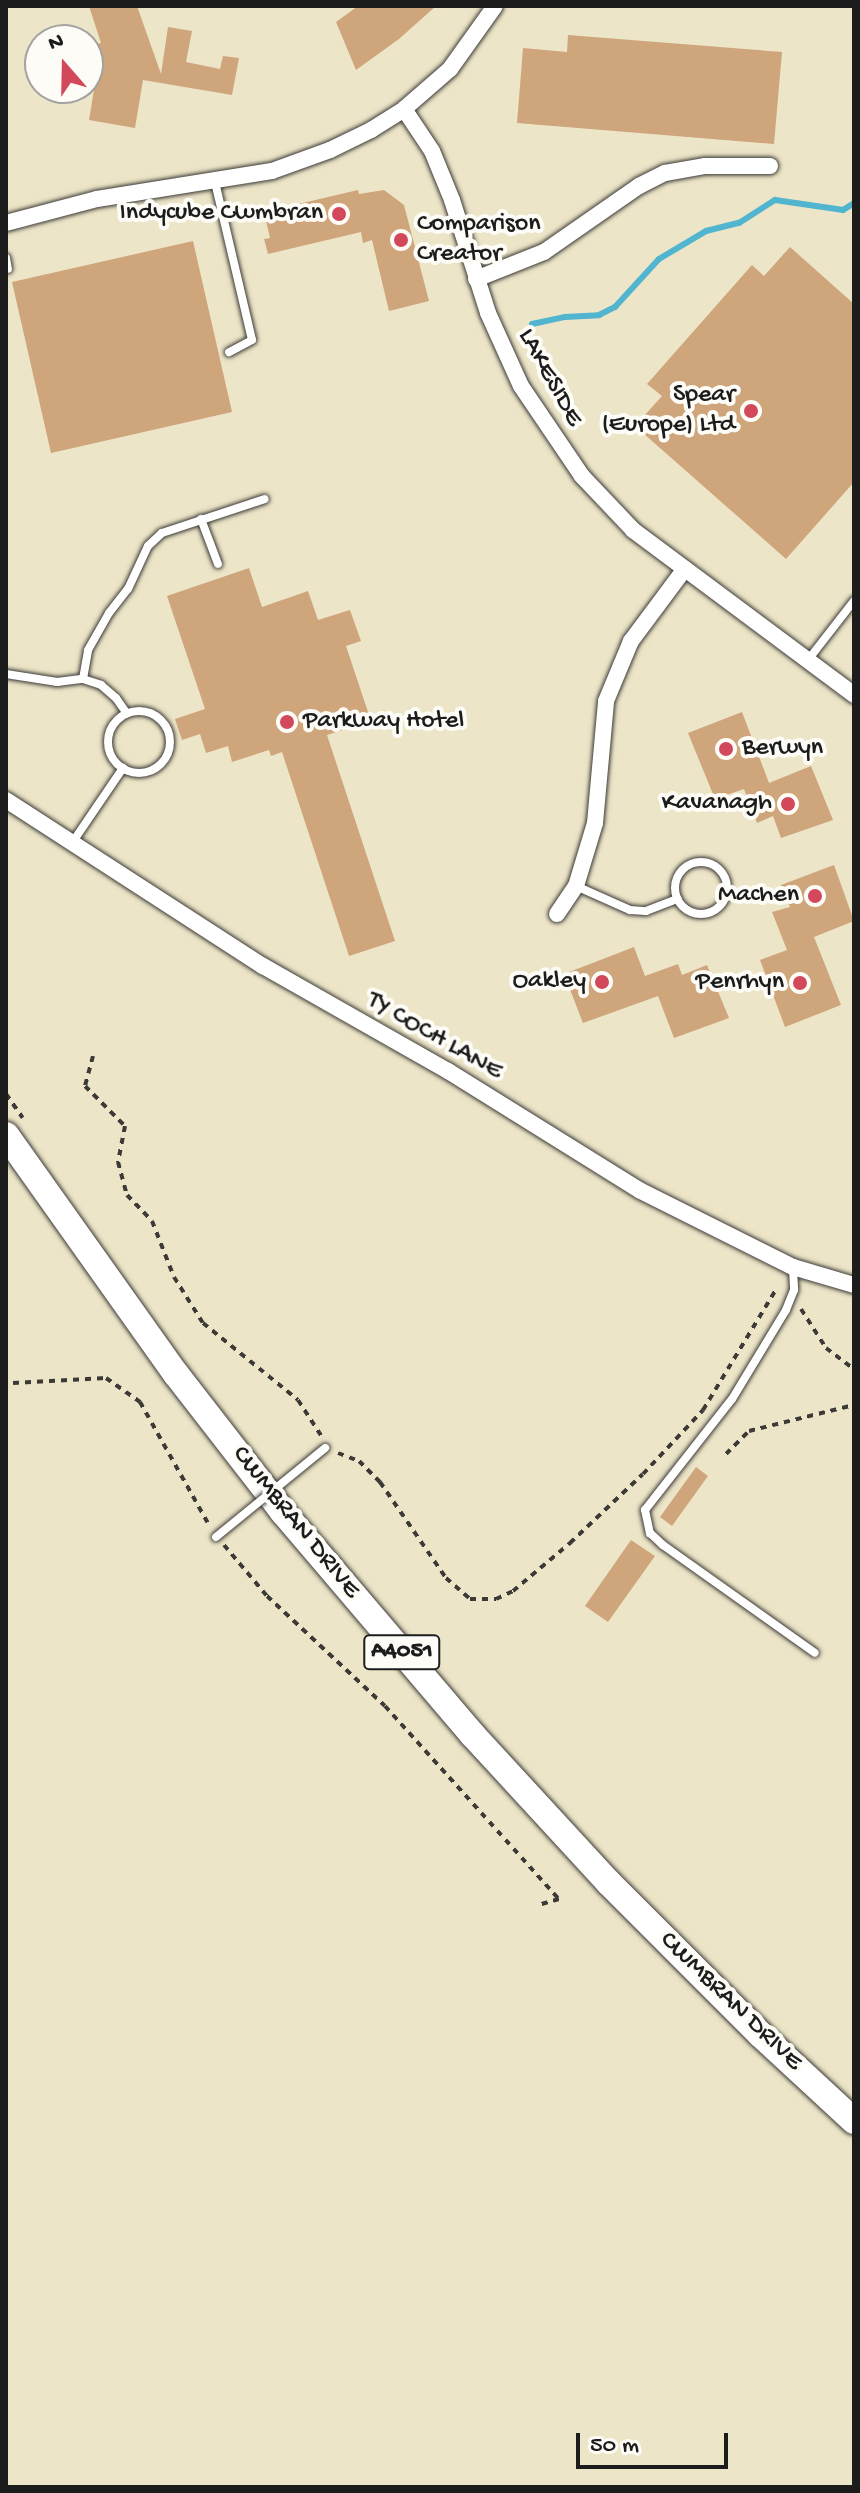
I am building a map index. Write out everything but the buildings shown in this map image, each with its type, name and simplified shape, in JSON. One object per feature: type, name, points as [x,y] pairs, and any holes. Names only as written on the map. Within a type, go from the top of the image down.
[{"type":"main road","name":"CWMBRAN DRIVE","points":[[15,1127],[205,1412],[283,1512],[472,1734],[609,1883],[760,2034],[854,2121]]},
{"type":"street","points":[[6,223],[97,199],[272,171],[330,150],[404,109],[450,69],[495,6]]},
{"type":"street","name":"LAKESIDE","points":[[404,109],[432,151],[452,200],[476,279],[521,386],[551,435],[582,476],[633,530],[854,695]]},
{"type":"street","points":[[476,279],[544,252],[639,186],[665,173],[705,166],[770,166]]},
{"type":"street","points":[[557,914],[576,886],[595,823],[606,701],[631,641],[684,570]]},
{"type":"street","name":"TY COCH LANE","points":[[6,800],[263,966],[448,1071],[639,1190],[793,1267],[854,1285]]},
{"type":"lane","points":[[215,182],[252,340],[229,352]]},
{"type":"lane","points":[[6,258],[8,269]]},
{"type":"lane","points":[[83,679],[88,650],[109,613],[128,589],[148,546],[162,533],[265,499]]},
{"type":"lane","points":[[201,519],[218,564]]},
{"type":"lane","points":[[808,660],[854,601]]},
{"type":"lane","points":[[6,674],[57,682],[83,679],[101,685],[116,698],[127,714]]},
{"type":"lane","points":[[136,711],[154,715],[170,739],[165,757],[151,770],[132,772],[123,768],[116,762],[108,745],[112,726],[136,711]]},
{"type":"lane","points":[[72,843],[123,768]]},
{"type":"lane","points":[[706,862],[722,872],[727,890],[719,907],[701,914],[692,912],[678,899],[676,881],[687,866],[706,862]]},
{"type":"lane","points":[[576,886],[630,910],[646,911],[678,899]]},
{"type":"lane","points":[[793,1267],[794,1290],[786,1310],[732,1399],[645,1510],[650,1533],[663,1545],[815,1653]]},
{"type":"lane","points":[[216,1537],[325,1448]]},
{"type":"path","points":[[93,1056],[85,1086],[125,1126],[118,1162],[127,1195],[152,1221],[174,1277],[203,1323],[298,1400],[321,1433],[325,1448],[359,1461],[380,1482],[446,1578],[470,1599],[496,1599],[513,1591],[570,1543],[643,1474],[703,1410],[781,1280],[793,1267]]},
{"type":"path","points":[[6,1094],[15,1127]]},
{"type":"path","points":[[794,1290],[803,1313],[826,1348],[854,1369]]},
{"type":"path","points":[[13,1383],[106,1378],[140,1402],[216,1537],[267,1596],[385,1706],[559,1899],[541,1904]]},
{"type":"path","points":[[726,1454],[749,1431],[854,1405]]},
{"type":"waterway","points":[[532,324],[565,317],[599,315],[615,307],[659,259],[706,231],[739,223],[775,200],[843,210],[854,203]]},
{"type":"place","name":"Indycube Cwmbran","points":[[339,214]]},
{"type":"place","name":"Comparison Creator","points":[[401,240]]},
{"type":"place","name":"Spear (Europe) Ltd","points":[[751,411]]},
{"type":"place","name":"Parkway Hotel","points":[[287,722]]},
{"type":"place","name":"Berwyn","points":[[726,749]]},
{"type":"place","name":"Kavanagh","points":[[788,804]]},
{"type":"place","name":"Machen","points":[[815,896]]},
{"type":"place","name":"Oakley","points":[[602,982]]},
{"type":"place","name":"Penrhyn","points":[[800,983]]}]
